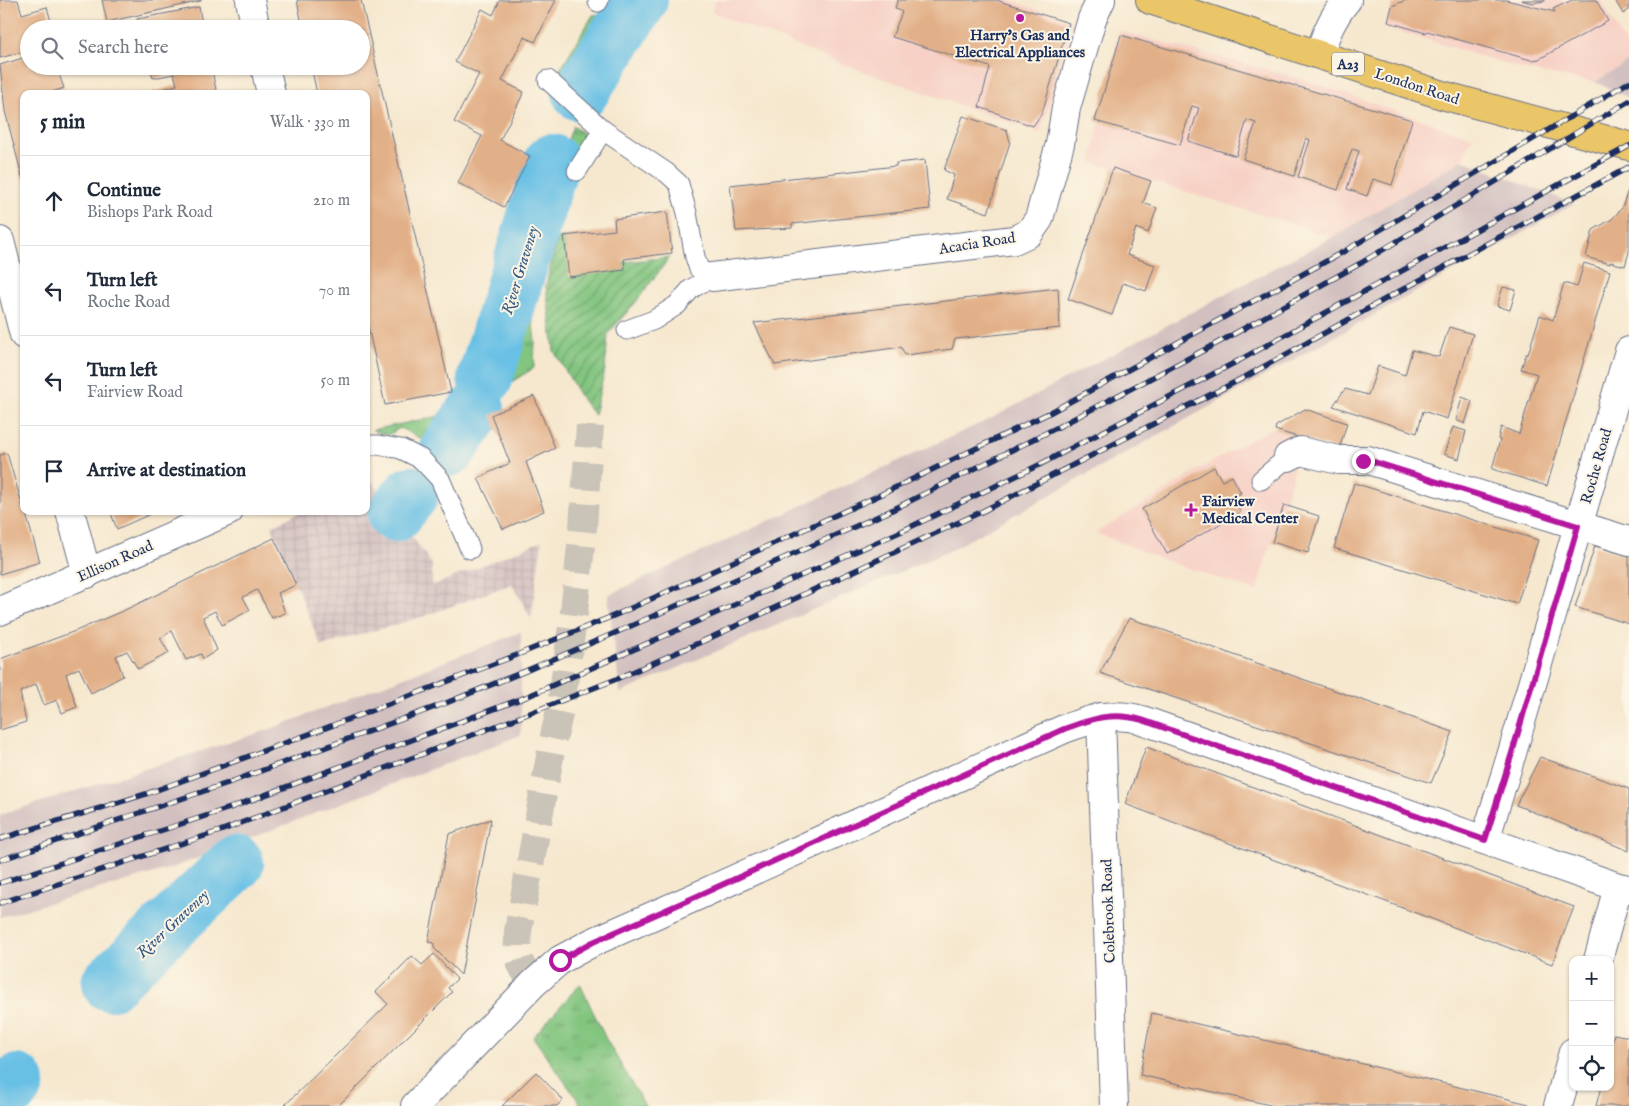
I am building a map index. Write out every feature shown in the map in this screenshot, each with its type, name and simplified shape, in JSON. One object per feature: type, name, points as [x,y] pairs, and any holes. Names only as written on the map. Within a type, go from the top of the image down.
[{"type":"highway","name":"London Road","points":[[1150,0],[1442,95],[1629,146]]},
{"type":"street","points":[[250,0],[254,20]]},
{"type":"street","name":"Acacia Road","points":[[712,278],[1014,240],[1029,233],[1039,219],[1060,144],[1066,108],[1092,19],[1101,0]]},
{"type":"street","points":[[1319,54],[1338,10],[1347,0]]},
{"type":"street","points":[[267,75],[269,90]]},
{"type":"street","points":[[0,241],[20,319]]},
{"type":"street","name":"Roche Road","points":[[1485,840],[1629,350]]},
{"type":"street","points":[[1288,457],[1300,451],[1339,460],[1368,460],[1629,541]]},
{"type":"street","points":[[71,515],[87,574]]},
{"type":"street","name":"Ellison Road","points":[[0,611],[220,515]]},
{"type":"street","points":[[414,1106],[533,984],[560,960],[593,942],[1064,729],[1101,716],[1123,716],[1142,720],[1623,888],[1599,956]]},
{"type":"street","name":"Colebrook Road","points":[[1101,716],[1114,1106]]},
{"type":"street","points":[[1558,1106],[1569,1066]]},
{"type":"lane","points":[[548,80],[603,130],[667,173],[679,184],[699,269],[712,278],[691,289],[677,305],[654,320],[627,330]]},
{"type":"lane","points":[[577,172],[603,130]]},
{"type":"lane","points":[[370,445],[401,449],[421,459],[440,479],[470,550]]},
{"type":"lane","points":[[1261,480],[1288,457]]},
{"type":"shaded area","points":[[716,0],[1007,0],[1075,22],[1040,133],[842,64],[712,12]]},
{"type":"shaded area","points":[[1400,0],[1601,0],[1629,50],[1629,61],[1595,82],[1530,71],[1384,27],[1392,4]]},
{"type":"shaded area","points":[[1119,31],[1305,80],[1472,137],[1462,160],[1333,237],[1113,168],[1091,163]]},
{"type":"shaded area","points":[[1629,61],[1629,98],[1595,82]]},
{"type":"shaded area","points":[[1462,160],[1574,204],[951,550],[620,693],[608,595],[994,417],[1333,237]]},
{"type":"shaded area","points":[[1276,426],[1276,431],[1288,434],[1283,447],[1295,469],[1256,591],[1172,563],[1096,533],[1211,462]]},
{"type":"shaded area","points":[[370,478],[432,564],[432,586],[542,541],[531,618],[512,584],[422,617],[321,646],[272,526],[294,515],[370,515]]},
{"type":"shaded area","points":[[521,632],[521,735],[172,868],[0,917],[0,815],[268,730]]},
{"type":"green space","points":[[626,11],[579,88],[557,74],[593,15]]},
{"type":"green space","points":[[573,126],[589,138],[568,172],[529,287],[535,342],[534,368],[513,381],[492,384],[539,222]]},
{"type":"green space","points":[[564,236],[569,273],[624,262],[670,257],[635,303],[608,334],[605,369],[594,415],[583,401],[554,351],[546,286],[557,239]]},
{"type":"green space","points":[[469,410],[442,449],[400,428],[388,435],[372,430]]},
{"type":"green space","points":[[580,984],[606,1039],[645,1106],[582,1106],[533,1037]]},
{"type":"building","points":[[0,0],[18,0],[22,14],[47,7],[51,20],[20,20],[20,52],[0,58]]},
{"type":"building","points":[[102,0],[201,0],[116,20],[107,20]]},
{"type":"building","points":[[297,0],[361,0],[366,20],[301,20]]},
{"type":"building","points":[[500,0],[556,0],[535,42],[524,37],[502,81],[524,92],[500,140],[530,156],[504,207],[458,183],[482,136],[454,122],[479,74],[455,62],[482,9],[493,15]]},
{"type":"building","points":[[898,0],[996,0],[1069,23],[1042,113],[1033,126],[979,107],[990,67],[892,37],[902,12],[895,8]]},
{"type":"building","points":[[1406,0],[1506,0],[1555,12],[1553,9],[1572,0],[1596,0],[1608,21],[1539,59],[1531,60],[1388,22],[1392,6]]},
{"type":"building","points":[[1521,0],[1545,0],[1545,1],[1532,3]]},
{"type":"building","points":[[1615,0],[1629,0],[1629,10],[1623,14]]},
{"type":"building","points":[[199,7],[201,20],[137,20]]},
{"type":"building","points":[[1121,35],[1412,120],[1392,185],[1373,179],[1367,196],[1347,189],[1359,151],[1352,149],[1338,190],[1298,177],[1310,140],[1306,138],[1294,176],[1243,159],[1256,123],[1247,120],[1236,156],[1188,141],[1199,108],[1192,106],[1180,145],[1095,121]]},
{"type":"building","points":[[370,39],[451,392],[385,405],[370,336],[370,90],[316,90],[313,75],[370,75]]},
{"type":"building","points":[[20,59],[20,75],[59,75],[64,88],[58,90],[20,90],[20,168],[5,111],[0,65]]},
{"type":"building","points":[[152,75],[169,75],[153,78]]},
{"type":"building","points":[[174,75],[213,75],[216,90],[160,90],[177,85]]},
{"type":"building","points":[[963,116],[1007,130],[1010,142],[988,213],[947,199],[954,175],[944,170]]},
{"type":"building","points":[[925,160],[930,209],[792,224],[792,228],[736,231],[730,185],[896,166],[896,163]]},
{"type":"building","points":[[1113,168],[1151,181],[1143,203],[1157,208],[1148,233],[1136,228],[1127,255],[1155,265],[1146,291],[1123,283],[1112,315],[1068,299]]},
{"type":"building","points":[[1629,187],[1629,252],[1625,266],[1586,257],[1593,230],[1612,219],[1622,208]]},
{"type":"building","points":[[667,212],[672,253],[624,259],[625,270],[569,277],[564,236],[615,230],[614,219]]},
{"type":"building","points":[[1584,263],[1610,271],[1547,486],[1492,469],[1500,440],[1498,439],[1501,427],[1519,434],[1537,374],[1521,369],[1526,354],[1528,354],[1540,315],[1553,320],[1564,283],[1577,287]]},
{"type":"building","points":[[1503,287],[1516,290],[1510,310],[1497,306]]},
{"type":"building","points":[[1058,288],[1060,328],[955,339],[952,349],[905,355],[901,347],[775,365],[754,323]]},
{"type":"building","points":[[1449,327],[1473,334],[1447,419],[1423,411],[1417,433],[1333,406],[1345,389],[1368,395],[1378,366],[1405,375],[1412,350],[1439,357]]},
{"type":"building","points":[[534,396],[555,448],[526,462],[544,511],[503,529],[478,478],[510,463],[491,415]]},
{"type":"building","points":[[1462,397],[1472,401],[1465,424],[1456,420]]},
{"type":"building","points":[[1305,409],[1347,423],[1339,450],[1275,430],[1276,426]]},
{"type":"building","points":[[1453,427],[1466,431],[1459,459],[1444,454]]},
{"type":"building","points":[[7,453],[20,497],[20,515],[26,515],[40,562],[0,574],[0,455]]},
{"type":"building","name":"Fairview Medical Center","points":[[1214,467],[1222,481],[1232,476],[1241,493],[1232,498],[1241,512],[1167,554],[1142,509]]},
{"type":"building","points":[[1354,483],[1538,540],[1517,604],[1334,548]]},
{"type":"building","points":[[1284,505],[1319,516],[1308,553],[1272,542]]},
{"type":"building","points":[[112,515],[148,515],[117,529]]},
{"type":"building","points":[[274,538],[296,585],[278,593],[285,613],[272,618],[257,590],[243,597],[250,610],[222,625],[215,611],[203,617],[217,650],[203,659],[201,654],[186,660],[172,631],[160,638],[169,653],[138,669],[127,651],[116,656],[123,676],[91,693],[79,668],[66,674],[77,707],[62,713],[57,700],[44,705],[36,684],[20,692],[26,722],[0,730],[0,659],[78,630],[127,609]]},
{"type":"building","points":[[1595,546],[1629,556],[1629,624],[1575,607]]},
{"type":"building","points":[[1129,618],[1453,732],[1431,783],[1100,673]]},
{"type":"building","points":[[1146,747],[1574,907],[1552,964],[1125,804]]},
{"type":"building","points":[[1540,757],[1629,789],[1629,851],[1516,805]]},
{"type":"building","points":[[491,819],[461,975],[434,948],[434,943],[428,942],[449,834]]},
{"type":"building","points":[[434,954],[457,979],[448,988],[452,992],[338,1106],[284,1106],[388,1004],[376,992],[412,956],[422,965]]},
{"type":"building","points":[[1152,1013],[1529,1104],[1528,1106],[1274,1106],[1140,1075]]},
{"type":"building","points":[[1614,1034],[1629,1037],[1629,1106],[1596,1106],[1600,1091],[1614,1091]]},
{"type":"building","points":[[536,1072],[563,1100],[557,1106],[502,1106]]},
{"type":"waterway","name":"River Graveney","points":[[580,93],[640,0]]},
{"type":"waterway","name":"River Graveney","points":[[485,378],[552,162]]},
{"type":"waterway","name":"River Graveney","points":[[448,449],[477,409]]},
{"type":"waterway","name":"River Graveney","points":[[395,514],[411,494]]},
{"type":"waterway","name":"River Graveney","points":[[109,983],[236,863]]},
{"type":"waterway","name":"River Graveney","points":[[0,1103],[17,1082]]},
{"type":"tunnel","points":[[533,984],[519,959],[518,931],[561,706],[583,527],[590,426]]},
{"type":"railway","points":[[0,839],[146,794],[517,655],[618,614],[882,494],[1051,412],[1343,252],[1629,82]]},
{"type":"railway","points":[[0,860],[228,783],[446,703],[615,633],[890,511],[1058,427],[1225,339],[1361,263],[1629,101]]},
{"type":"railway","points":[[0,883],[230,808],[526,697],[902,531],[1039,465],[1238,361],[1629,146]]},
{"type":"railway","points":[[0,903],[220,831],[614,680],[710,638],[983,511],[1247,376],[1629,167]]},
{"type":"place","name":"Harry's Gas and Electrical Appliances","points":[[1020,18]]},
{"type":"place","name":"Fairview Medical Center","points":[[1191,510]]},
{"type":"route","points":[[560,960],[593,942],[1064,729],[1101,716],[1130,716],[1485,840],[1578,526],[1368,460],[1363,461]]}]
